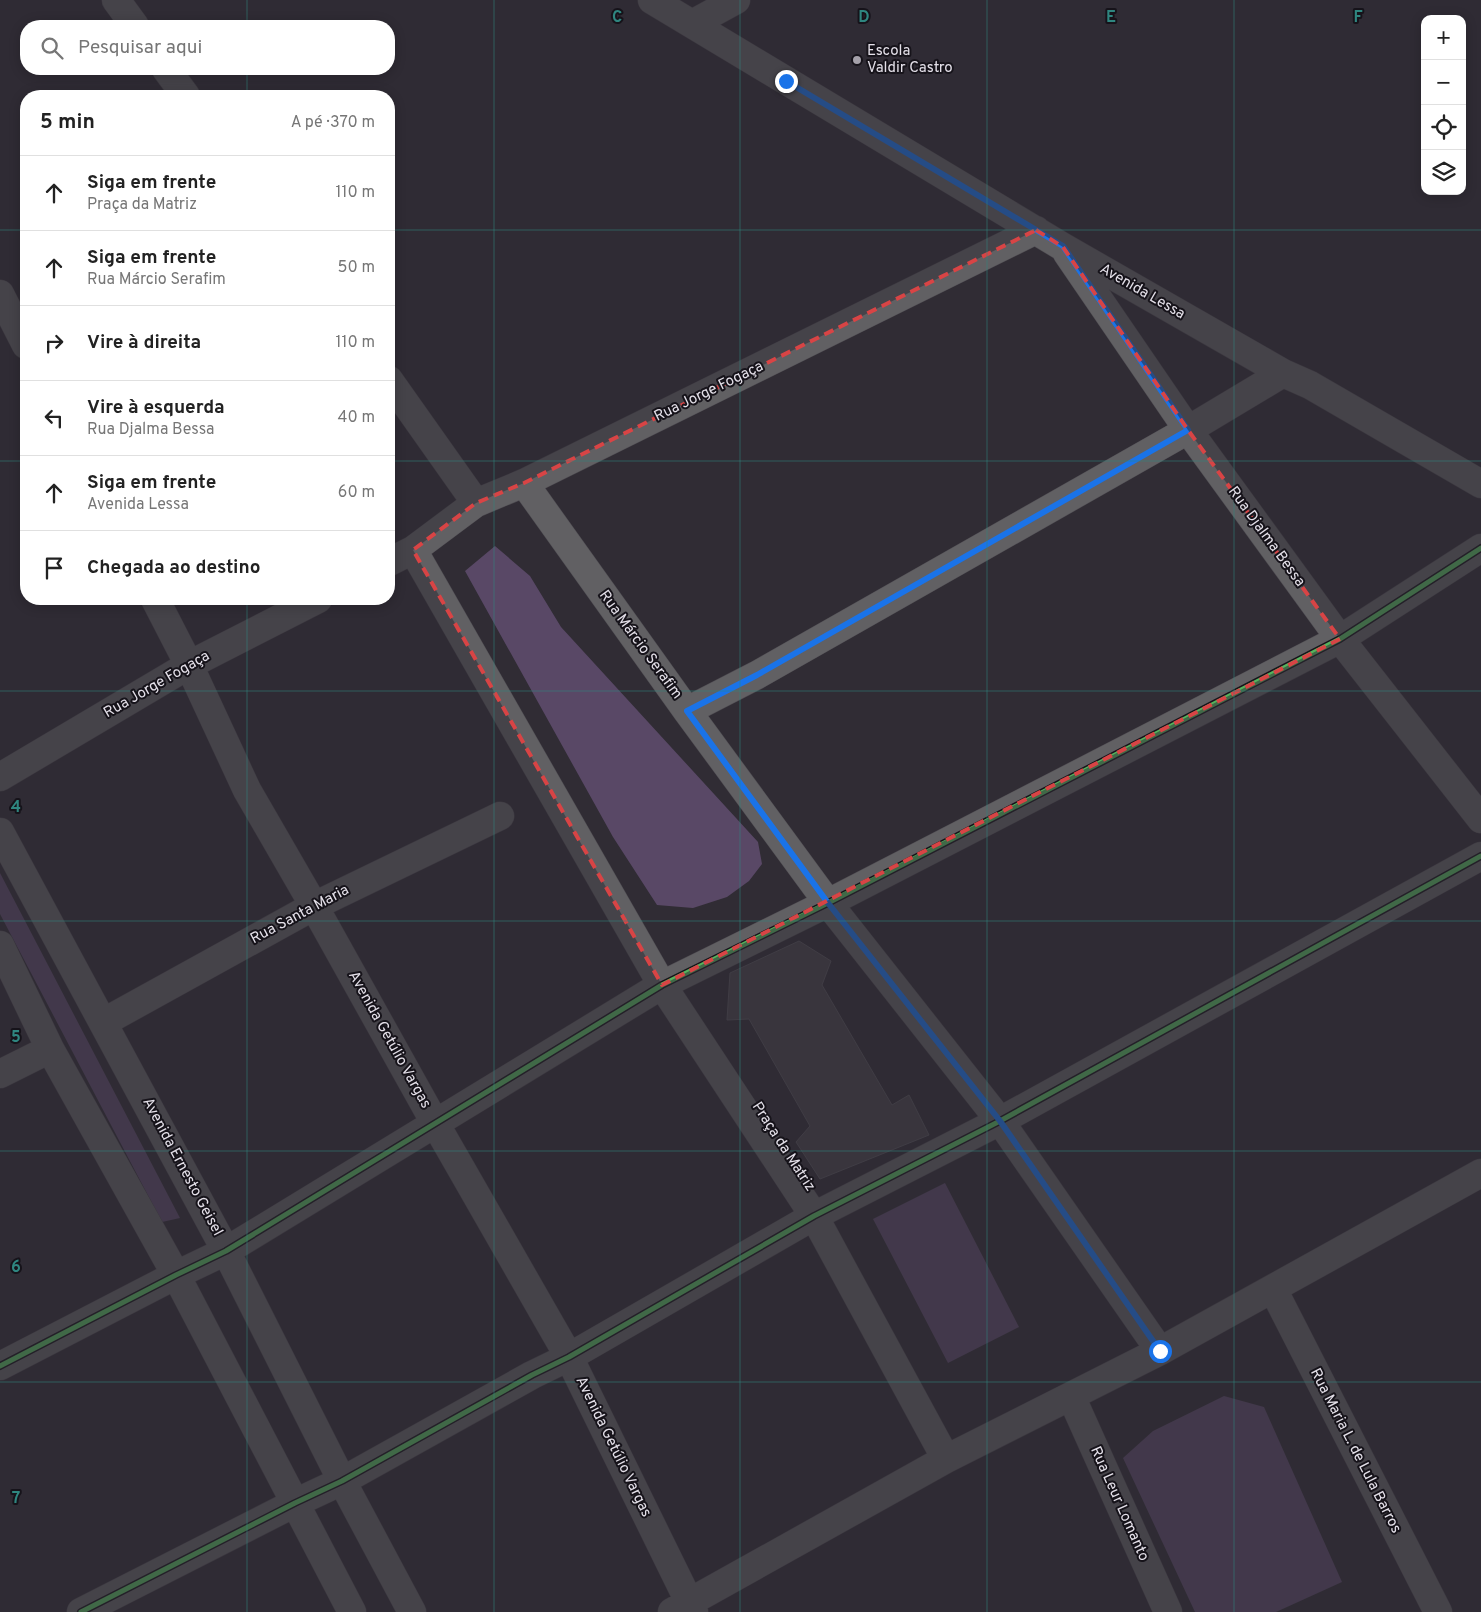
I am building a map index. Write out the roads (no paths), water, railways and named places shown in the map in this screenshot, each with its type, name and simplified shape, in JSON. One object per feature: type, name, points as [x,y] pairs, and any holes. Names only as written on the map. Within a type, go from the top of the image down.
[{"type":"street","points":[[116,0],[131,20]]},
{"type":"street","name":"Avenida Lessa","points":[[652,0],[1063,246],[1283,373],[1310,385],[1481,484]]},
{"type":"street","points":[[692,24],[736,0]]},
{"type":"street","points":[[170,75],[182,90]]},
{"type":"street","name":"Rua Jorge Fogaça","points":[[395,559],[413,550],[476,503],[524,483],[1036,230]]},
{"type":"street","name":"Rua Djalma Bessa","points":[[1063,246],[1188,430],[1340,639],[1481,819]]},
{"type":"street","points":[[0,294],[20,333]]},
{"type":"street","points":[[687,711],[757,675],[1188,430],[1283,373]]},
{"type":"street","points":[[395,388],[476,503]]},
{"type":"street","name":"Rua Márcio Serafim","points":[[524,483],[687,711],[828,903]]},
{"type":"street","points":[[0,1366],[226,1251],[662,985],[828,903],[1340,639],[1481,548]]},
{"type":"street","points":[[413,550],[662,985]]},
{"type":"street","name":"Avenida Getúlio Vargas","points":[[158,605],[189,665],[247,790],[569,1358],[685,1609]]},
{"type":"street","name":"Rua Jorge Fogaça","points":[[0,777],[189,665],[306,605]]},
{"type":"street","name":"Rua Santa Maria","points":[[104,1022],[314,906],[500,816]]},
{"type":"street","name":"Avenida Ernesto Geisel","points":[[0,832],[226,1251],[342,1481],[412,1612]]},
{"type":"street","points":[[81,1612],[342,1481],[532,1375],[569,1358],[814,1216],[1000,1121],[1481,856]]},
{"type":"street","points":[[828,903],[1000,1121],[1160,1351]]},
{"type":"street","points":[[0,945],[50,1049],[176,1275],[352,1612]]},
{"type":"street","name":"Praça da Matriz","points":[[662,985],[814,1216],[946,1459]]},
{"type":"street","points":[[0,1074],[50,1049]]},
{"type":"street","points":[[685,1609],[946,1459],[1160,1351],[1481,1174]]},
{"type":"street","name":"Rua Maria L. de Lula Barros","points":[[1273,1289],[1438,1612]]},
{"type":"street","name":"Rua Leur Lomanto","points":[[1071,1396],[1168,1612]]},
{"type":"place","name":"Escola Valdir Castro","points":[[857,60]]}]
